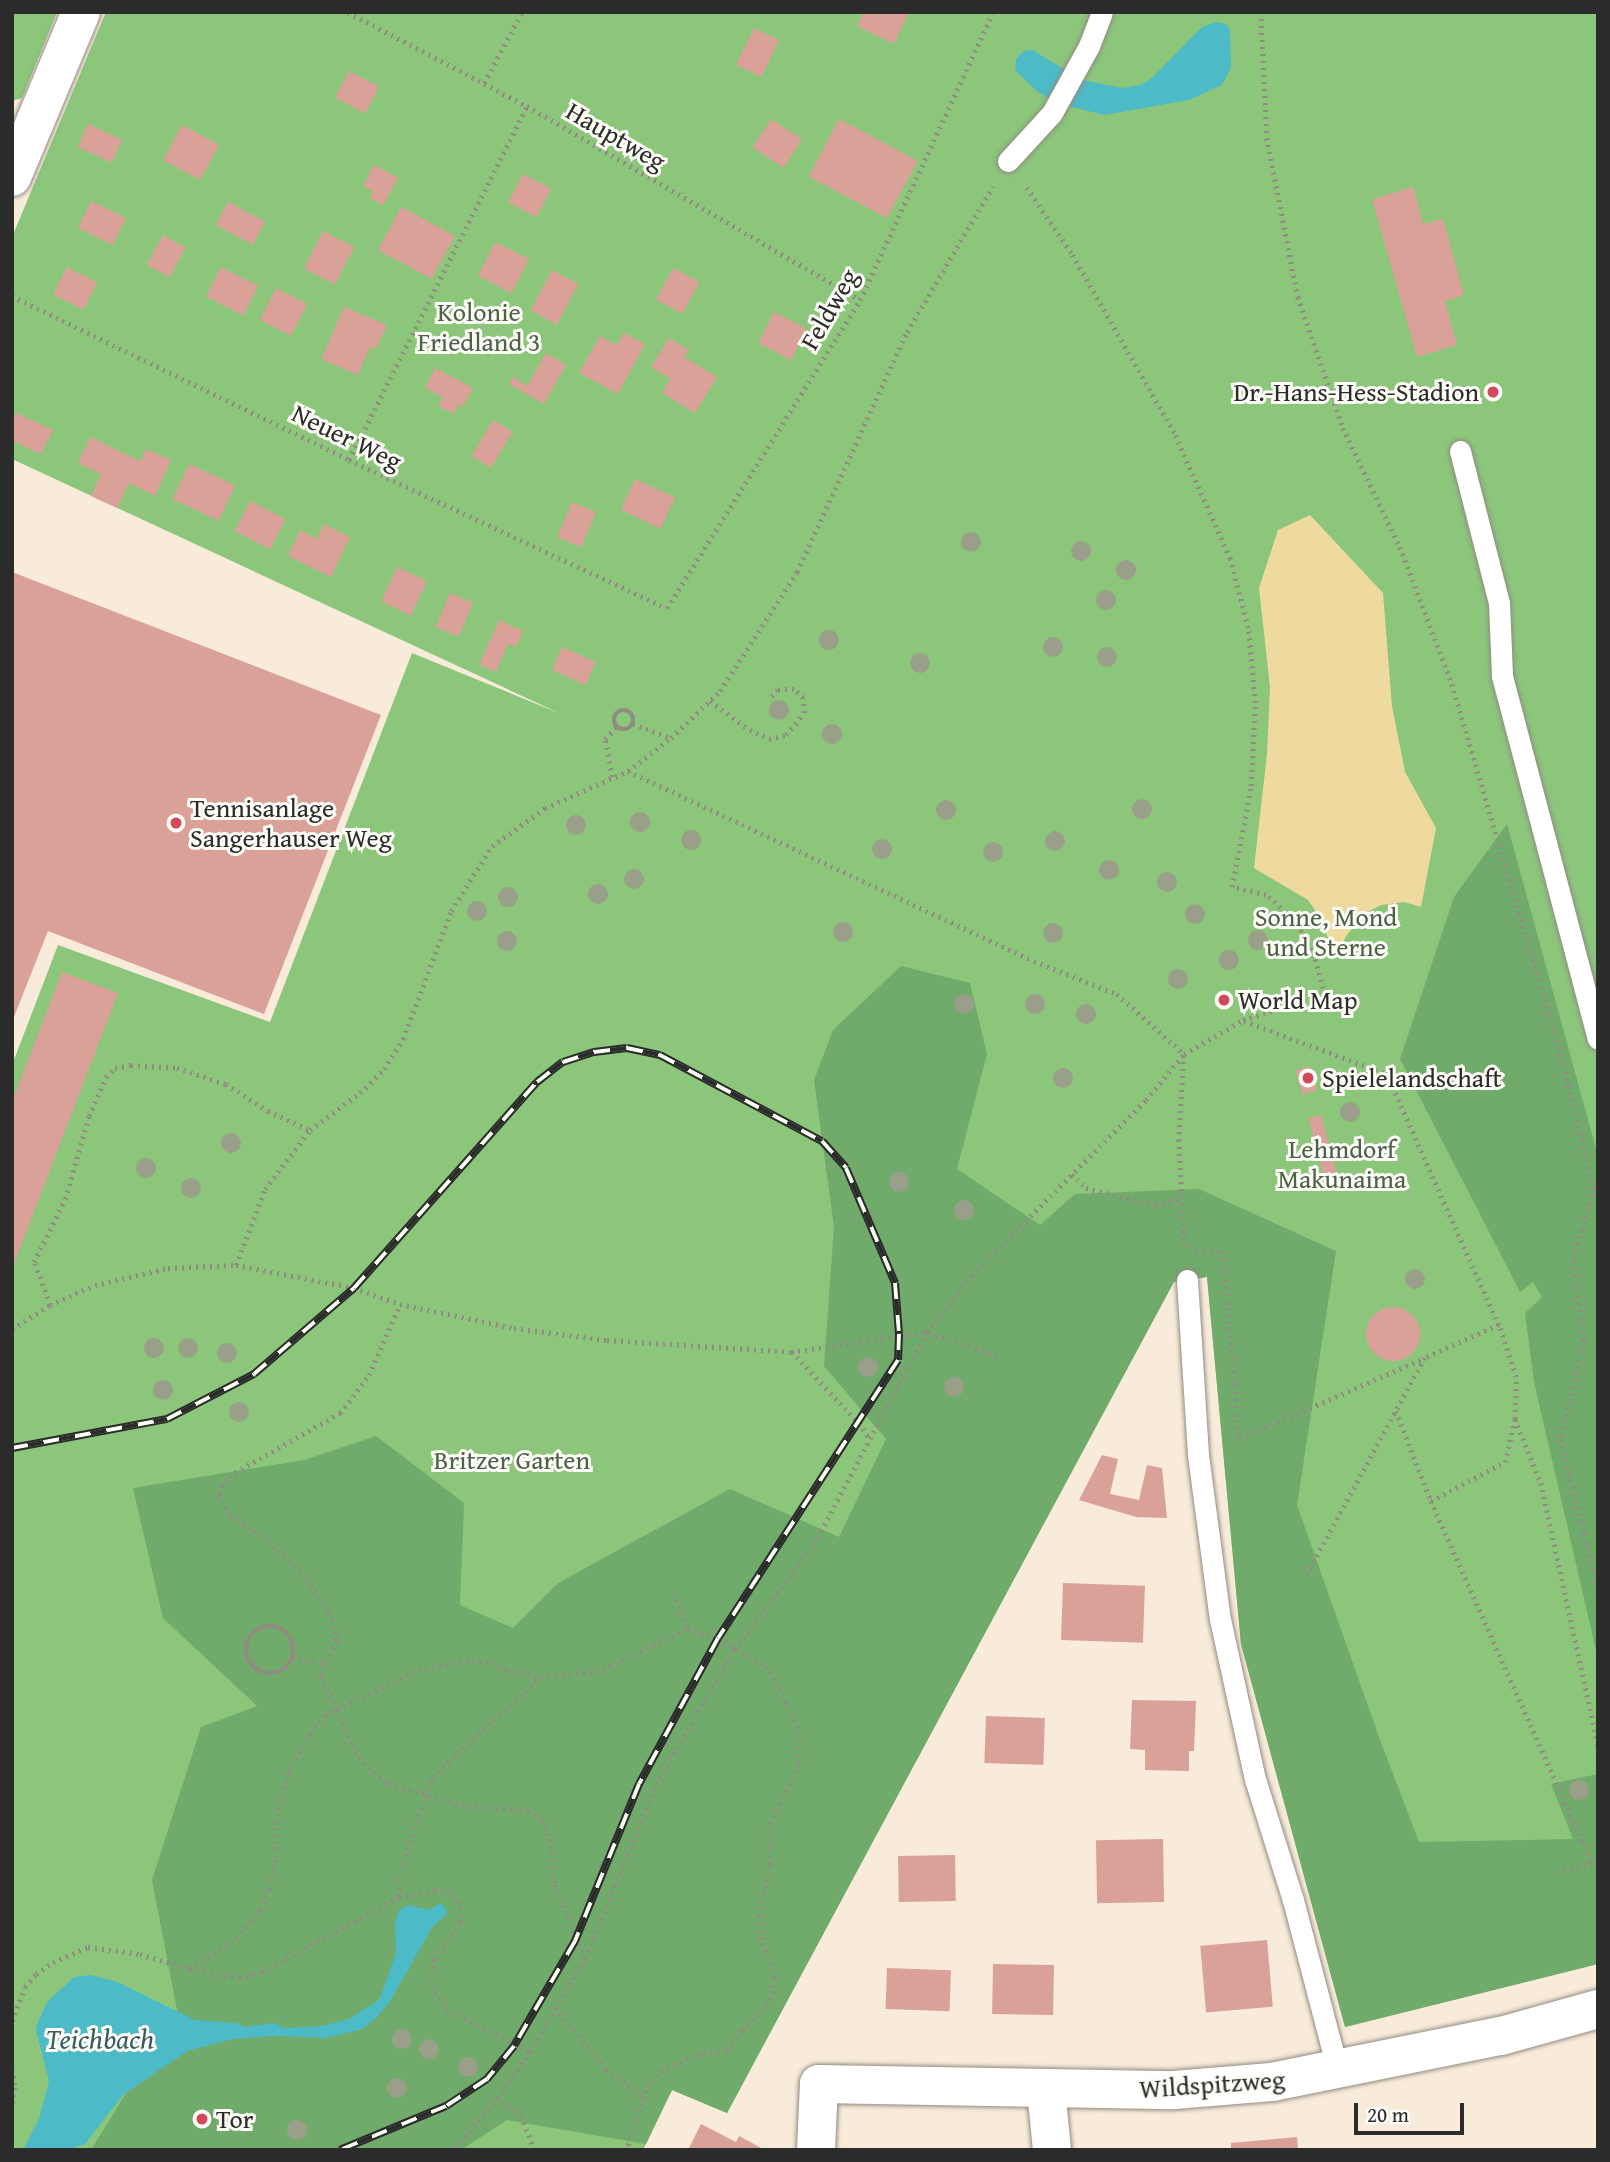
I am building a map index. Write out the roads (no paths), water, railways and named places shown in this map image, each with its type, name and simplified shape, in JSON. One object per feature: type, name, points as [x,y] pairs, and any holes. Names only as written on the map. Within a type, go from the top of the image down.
[{"type":"street","points":[[15,163],[81,12]]},
{"type":"street","name":"Wildspitzweg","points":[[816,2150],[819,2084],[1174,2090],[1294,2079],[1501,2036],[1598,2008]]},
{"type":"street","points":[[1046,2089],[1052,2150]]},
{"type":"lane","points":[[1008,161],[1052,113],[1080,65],[1102,12]]},
{"type":"lane","points":[[1460,451],[1499,603],[1503,676],[1598,1039]]},
{"type":"lane","points":[[1187,1280],[1198,1455],[1220,1619],[1255,1779],[1293,1900],[1337,2068]]},
{"type":"water","points":[[1216,22],[1226,24],[1230,30],[1231,67],[1222,85],[1189,100],[1104,115],[1057,103],[1038,92],[1015,70],[1016,59],[1024,51],[1032,50],[1082,80],[1123,88],[1141,85],[1152,78],[1202,27]]},
{"type":"water","name":"Teichbach","points":[[441,1903],[447,1910],[446,1915],[433,1926],[390,2001],[363,2029],[326,2038],[276,2036],[233,2039],[187,2051],[123,2095],[85,2144],[67,2150],[23,2150],[39,2119],[49,2081],[36,2030],[38,2021],[48,2001],[74,1977],[91,1975],[117,1982],[195,2020],[236,2023],[246,2027],[273,2023],[285,2028],[322,2026],[349,2019],[379,2000],[396,1954],[395,1922],[399,1910],[408,1905],[429,1910]]},
{"type":"railway","points":[[12,1448],[167,1419],[254,1374],[354,1288],[537,1082],[563,1062],[594,1052],[627,1048],[660,1055],[822,1141],[846,1168],[895,1283],[898,1360],[718,1638],[639,1784],[575,1941],[514,2046],[487,2079],[446,2106],[340,2150]]},
{"type":"place","name":"Dr.-Hans-Hess-Stadion","points":[[1493,392]]},
{"type":"place","name":"Tennisanlage Sangerhauser Weg","points":[[176,823]]},
{"type":"place","name":"World Map","points":[[1224,1000]]},
{"type":"place","name":"Spielelandschaft","points":[[1308,1078]]},
{"type":"place","name":"Tor","points":[[202,2119]]},
{"type":"park label","name":"Kolonie Friedland 3","points":[[479,327]]},
{"type":"park label","name":"Sonne, Mond und Sterne","points":[[1326,932]]},
{"type":"park label","name":"Lehmdorf Makunaima","points":[[1342,1164]]},
{"type":"park label","name":"Britzer Garten","points":[[512,1460]]}]
